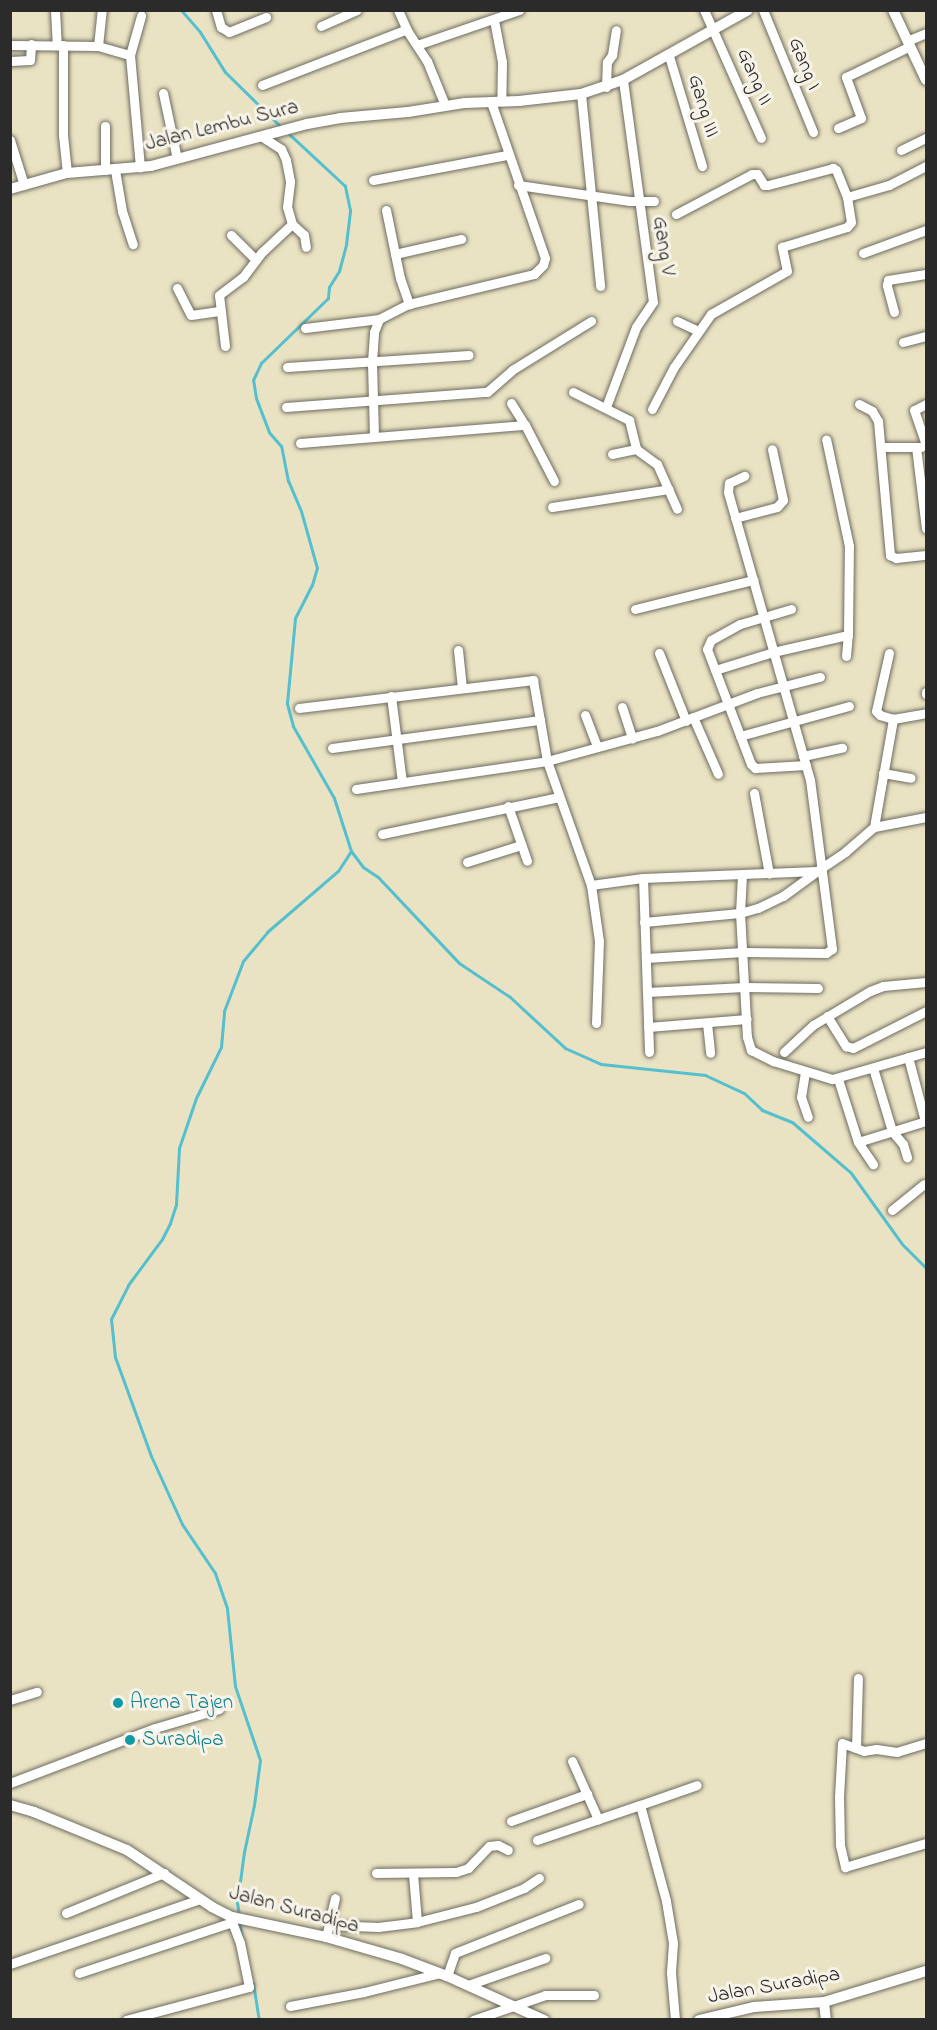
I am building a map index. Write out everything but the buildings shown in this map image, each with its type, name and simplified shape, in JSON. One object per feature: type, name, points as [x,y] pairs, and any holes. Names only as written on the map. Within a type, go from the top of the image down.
[{"type":"street","points":[[55,10],[60,44],[63,135],[67,173]]},
{"type":"street","points":[[98,46],[102,10]]},
{"type":"street","points":[[216,10],[220,27],[229,32],[266,17]]},
{"type":"street","points":[[321,26],[357,10]]},
{"type":"street","points":[[398,10],[407,29],[428,61],[445,105]]},
{"type":"street","points":[[417,45],[519,10]]},
{"type":"street","name":"Gang II","points":[[704,10],[761,138]]},
{"type":"street","name":"Jalan Lembu Sura","points":[[10,189],[67,173],[140,168],[307,124],[408,112],[445,105],[581,94],[623,80],[669,57],[748,10]]},
{"type":"street","name":"Gang I","points":[[763,10],[813,132]]},
{"type":"street","points":[[893,10],[927,80]]},
{"type":"street","points":[[140,168],[130,55],[141,16]]},
{"type":"street","points":[[305,328],[379,319],[409,304],[539,271],[545,258],[507,155],[496,101],[502,62],[494,20]]},
{"type":"street","points":[[262,85],[407,29]]},
{"type":"street","points":[[606,87],[607,62],[612,55],[616,30]]},
{"type":"street","points":[[838,128],[861,118],[846,77],[927,33]]},
{"type":"street","points":[[10,45],[98,46],[130,55]]},
{"type":"street","points":[[10,61],[30,60],[31,45]]},
{"type":"street","name":"Gang III","points":[[669,57],[702,166]]},
{"type":"street","name":"Gang V","points":[[606,407],[636,327],[653,306],[623,80]]},
{"type":"street","points":[[163,93],[177,159]]},
{"type":"street","points":[[581,94],[600,286]]},
{"type":"street","points":[[105,126],[110,170],[133,244]]},
{"type":"street","points":[[264,135],[280,149],[286,160],[291,181],[286,207],[292,224],[304,235],[306,247]]},
{"type":"street","points":[[902,150],[927,138]]},
{"type":"street","points":[[10,140],[24,185]]},
{"type":"street","points":[[373,180],[507,155]]},
{"type":"street","points":[[848,196],[889,185],[927,166]]},
{"type":"street","points":[[652,409],[674,367],[698,331],[718,309],[787,271],[782,247],[851,225],[848,196],[833,168],[768,185],[754,174],[676,214]]},
{"type":"street","points":[[518,185],[654,201]]},
{"type":"street","points":[[386,210],[409,304]]},
{"type":"street","points":[[225,346],[219,295],[243,277],[255,259],[292,224]]},
{"type":"street","points":[[863,253],[927,230]]},
{"type":"street","points":[[231,235],[255,259]]},
{"type":"street","points":[[395,254],[461,239]]},
{"type":"street","points":[[894,312],[886,285],[888,280],[927,274]]},
{"type":"street","points":[[177,288],[191,315],[221,311]]},
{"type":"street","points":[[374,435],[372,362],[374,332],[379,319]]},
{"type":"street","points":[[286,407],[491,390],[512,370],[591,321]]},
{"type":"street","points":[[677,321],[698,331]]},
{"type":"street","points":[[903,342],[927,336]]},
{"type":"street","points":[[287,367],[469,355]]},
{"type":"street","points":[[573,392],[629,420],[636,450]]},
{"type":"street","points":[[511,403],[554,481]]},
{"type":"street","points":[[859,404],[876,415],[882,447],[891,555],[896,558],[927,555]]},
{"type":"street","points":[[882,447],[927,445],[914,410],[927,404]]},
{"type":"street","points":[[300,443],[374,435],[525,425]]},
{"type":"street","points":[[826,439],[849,546],[846,656]]},
{"type":"street","points":[[916,447],[927,528]]},
{"type":"street","points":[[735,518],[777,507],[782,502],[783,494],[772,449]]},
{"type":"street","points":[[612,454],[636,450],[657,464],[677,509]]},
{"type":"street","points":[[646,958],[742,952],[826,953],[831,951],[819,870],[812,790],[735,518],[728,485],[744,476]]},
{"type":"street","points":[[552,507],[669,489]]},
{"type":"street","points":[[635,609],[753,580]]},
{"type":"street","points":[[791,609],[740,624],[711,640],[707,649],[751,764],[755,768],[804,760],[842,748]]},
{"type":"street","points":[[715,670],[773,652],[848,635]]},
{"type":"street","points":[[458,650],[462,687]]},
{"type":"street","points":[[659,653],[717,774]]},
{"type":"street","points":[[889,653],[876,711],[880,715],[893,719],[927,712]]},
{"type":"street","points":[[356,789],[547,761],[632,738],[783,685],[820,677]]},
{"type":"street","points":[[299,708],[533,680],[547,761],[591,885],[599,941],[596,1023]]},
{"type":"street","points":[[391,696],[402,782]]},
{"type":"street","points":[[740,736],[849,706]]},
{"type":"street","points":[[622,707],[632,738]]},
{"type":"street","points":[[585,715],[597,747]]},
{"type":"street","points":[[874,826],[893,719]]},
{"type":"street","points":[[332,748],[540,720]]},
{"type":"street","points":[[883,773],[911,778]]},
{"type":"street","points":[[754,793],[769,874]]},
{"type":"street","points":[[382,834],[559,797]]},
{"type":"street","points":[[508,806],[527,861]]},
{"type":"street","points":[[644,922],[740,913],[783,896],[845,852],[874,826],[927,818]]},
{"type":"street","points":[[467,862],[521,845]]},
{"type":"street","points":[[591,885],[644,878],[819,870]]},
{"type":"street","points":[[742,875],[740,913],[742,952],[748,1043],[751,1050],[773,1061],[805,1072],[838,1079],[927,1052]]},
{"type":"street","points":[[644,878],[649,1052]]},
{"type":"street","points":[[784,1052],[799,1035],[826,1016],[883,986],[927,982]]},
{"type":"street","points":[[647,992],[744,987],[818,988]]},
{"type":"street","points":[[826,1016],[846,1046],[853,1048],[927,1011]]},
{"type":"street","points":[[648,1027],[747,1019]]},
{"type":"street","points":[[707,1023],[710,1053]]},
{"type":"street","points":[[858,1142],[926,1121],[908,1057]]},
{"type":"street","points":[[873,1068],[892,1131],[903,1144],[907,1157]]},
{"type":"street","points":[[805,1072],[801,1097],[808,1118]]},
{"type":"street","points":[[838,1079],[858,1142],[873,1164]]},
{"type":"street","points":[[892,1210],[926,1185]]},
{"type":"street","points":[[856,1748],[858,1678]]},
{"type":"street","points":[[10,1700],[37,1692]]},
{"type":"street","points":[[10,1783],[155,1728],[219,1709]]},
{"type":"street","points":[[927,1743],[897,1752],[856,1748],[842,1743],[840,1845],[845,1867],[927,1843]]},
{"type":"street","points":[[572,1761],[598,1819]]},
{"type":"street","points":[[537,1840],[697,1785]]},
{"type":"street","points":[[510,1821],[587,1794]]},
{"type":"street","points":[[640,1804],[666,1901],[673,1943],[671,1973],[675,2019]]},
{"type":"street","name":"Jalan Suradipa","points":[[10,1806],[127,1850],[165,1873],[231,1919],[326,1937],[443,1975],[544,2019]]},
{"type":"street","points":[[376,1873],[456,1872],[468,1868],[489,1846],[498,1845],[508,1850]]},
{"type":"street","points":[[66,1913],[165,1873]]},
{"type":"street","points":[[413,1874],[417,1922]]},
{"type":"street","points":[[329,1924],[378,1927],[417,1922],[476,1907],[524,1888],[540,1878]]},
{"type":"street","points":[[326,1937],[335,1898]]},
{"type":"street","points":[[10,1964],[200,1899]]},
{"type":"street","points":[[290,2006],[443,1975],[455,1953],[579,1904]]},
{"type":"street","points":[[79,1973],[231,1919],[240,1942],[249,1987],[126,2019]]},
{"type":"street","points":[[468,1986],[545,1958]]},
{"type":"street","name":"Jalan Suradipa","points":[[699,2019],[754,2007],[824,2001],[927,1971]]},
{"type":"street","points":[[473,2019],[553,1994],[594,1995]]},
{"type":"street","points":[[824,2001],[826,2019]]},
{"type":"waterway","points":[[181,10],[200,32],[225,72],[281,127]]},
{"type":"waterway","points":[[239,1915],[237,1903],[260,1760],[235,1686],[227,1608],[215,1573],[182,1524],[151,1456],[115,1357],[111,1319],[128,1285],[162,1239],[170,1223],[176,1204],[179,1148],[196,1098],[221,1047],[224,1011],[243,961],[267,932],[338,871],[351,851],[334,798],[293,726],[287,703],[295,618],[312,585],[317,568],[301,511],[288,481],[281,446],[269,432],[256,398],[253,380],[261,363],[328,298],[329,287],[339,271],[346,244],[350,210],[345,186],[288,133]]},
{"type":"waterway","points":[[351,851],[363,867],[378,877],[459,963],[510,997],[565,1048],[601,1064],[705,1075],[744,1093],[762,1110],[792,1122],[851,1173],[902,1244],[926,1268]]},
{"type":"waterway","points":[[240,1922],[241,1936]]},
{"type":"waterway","points":[[253,1983],[259,2020]]},
{"type":"place","name":"Arena Tajen","points":[[118,1703]]},
{"type":"place","name":"Suradipa","points":[[130,1740]]}]
